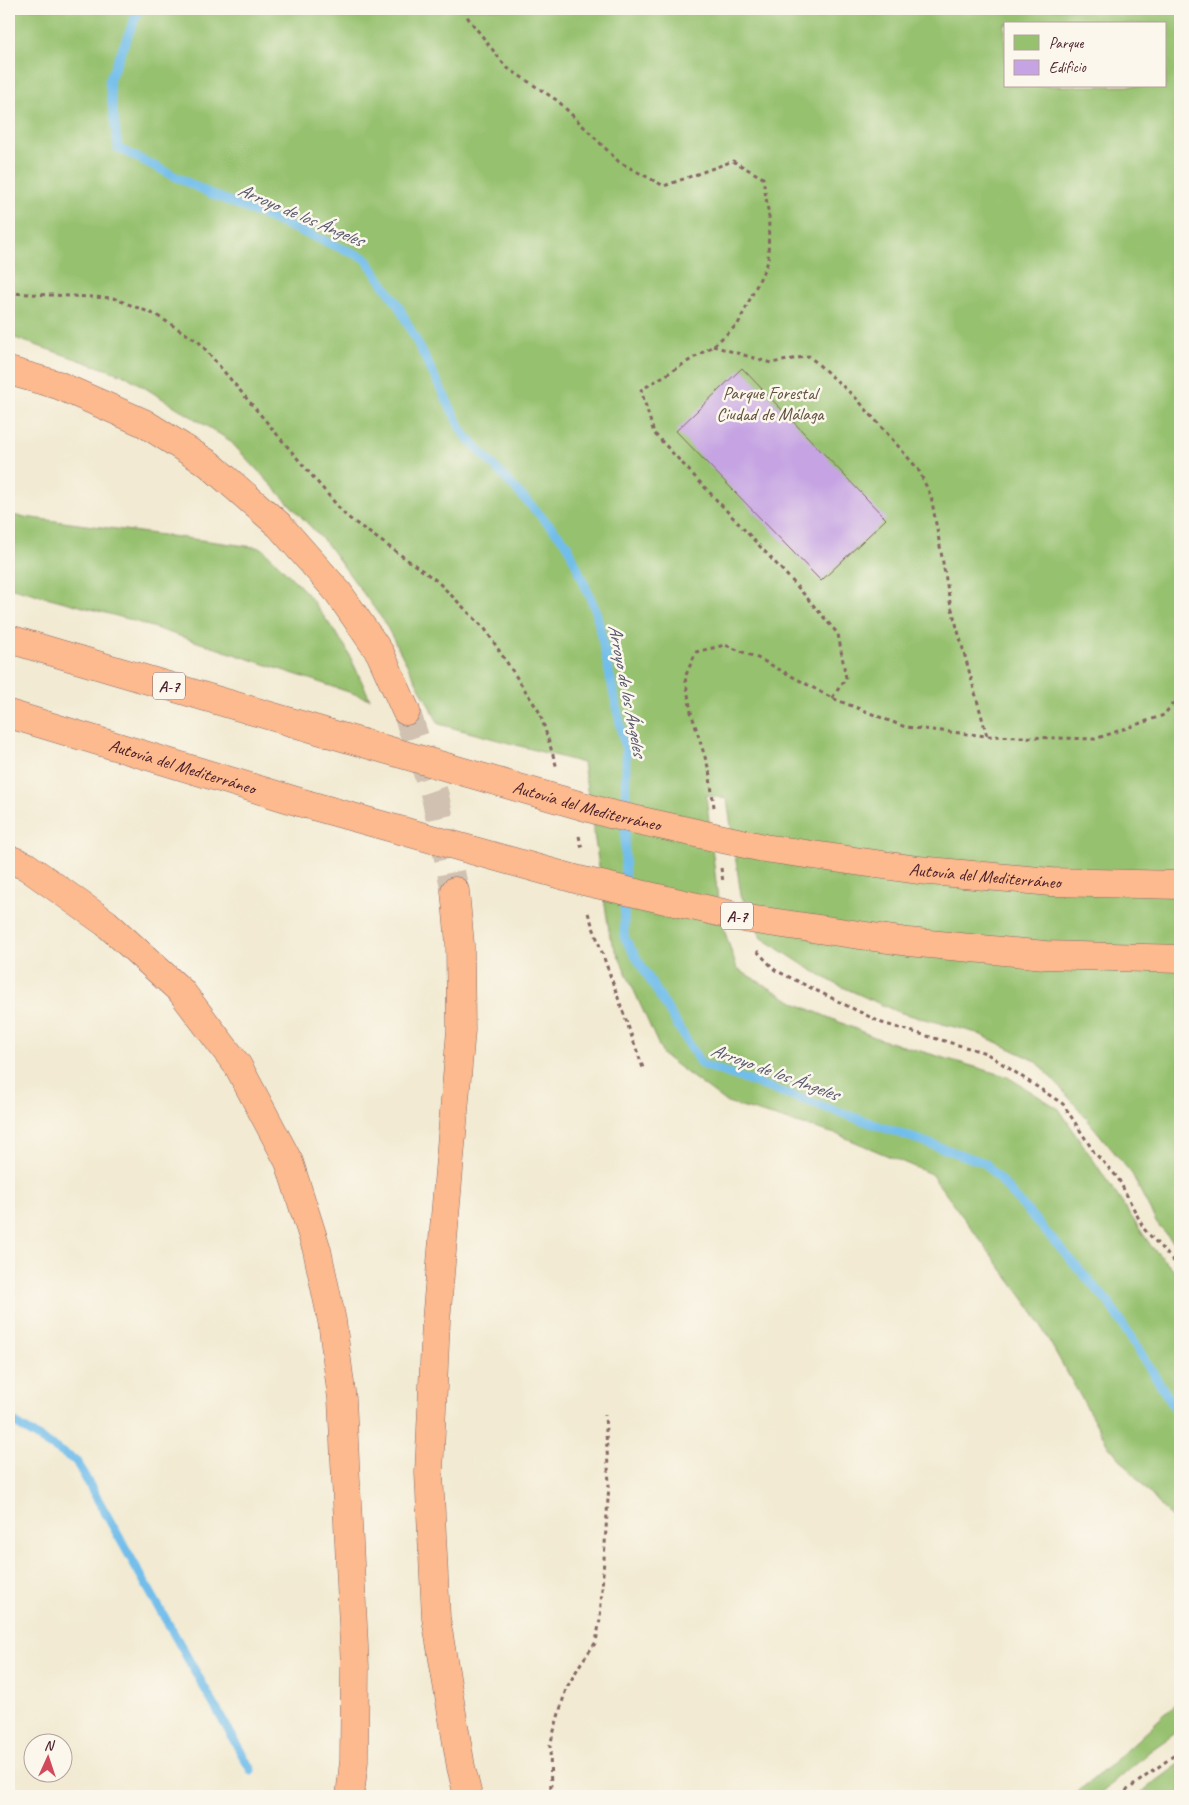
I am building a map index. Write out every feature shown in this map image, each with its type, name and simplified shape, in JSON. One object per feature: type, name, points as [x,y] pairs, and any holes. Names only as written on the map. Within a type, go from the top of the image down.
[{"type":"highway","points":[[9,371],[58,384],[144,424],[208,464],[279,525],[338,592],[380,653],[406,711]]},
{"type":"highway","name":"Autovía del Mediterráneo","points":[[9,639],[610,814],[764,848],[918,870],[1051,882],[1180,885]]},
{"type":"highway","name":"Autovía del Mediterráneo","points":[[9,714],[306,804],[579,880],[749,919],[908,942],[1045,955],[1180,959]]},
{"type":"highway","points":[[9,859],[26,866],[106,922],[181,991],[238,1066],[289,1162],[318,1250],[332,1321],[342,1399],[355,1667],[354,1761],[350,1796]]},
{"type":"highway","points":[[455,891],[460,944],[460,1030],[436,1321],[429,1473],[436,1618],[461,1768],[468,1796]]},
{"type":"path","points":[[465,9],[468,18],[506,67],[558,101],[619,162],[664,186],[733,161],[763,178],[769,217],[768,262],[738,324],[713,346],[641,390],[654,433],[796,585],[838,634],[846,678],[832,698]]},
{"type":"path","points":[[9,292],[113,298],[156,315],[199,342],[346,516],[437,581],[485,630],[540,714],[557,769]]},
{"type":"path","points":[[713,346],[771,363],[809,356],[857,399],[918,469],[931,496],[950,602],[987,736],[1095,738],[1164,715],[1180,694]]},
{"type":"path","points":[[578,833],[582,851]]},
{"type":"path","points":[[585,906],[642,1068]]},
{"type":"path","points":[[551,1796],[550,1745],[566,1689],[596,1642],[600,1618],[609,1484],[605,1415]]},
{"type":"path","points":[[1119,1796],[1180,1751]]},
{"type":"green space","name":"Parque Forestal Ciudad de Málaga","points":[[9,9],[1180,9],[1180,1250],[1157,1224],[1132,1174],[1073,1102],[1036,1061],[977,1033],[898,1012],[836,984],[762,938],[741,895],[727,799],[706,795],[720,917],[737,969],[797,1004],[879,1039],[1006,1076],[1059,1109],[1151,1246],[1180,1277],[1180,1528],[1108,1445],[1030,1307],[931,1174],[839,1135],[727,1103],[663,1055],[610,937],[583,763],[439,724],[383,620],[327,544],[229,440],[126,376],[9,336]]},
{"type":"green space","points":[[9,515],[262,548],[307,593],[345,646],[370,699],[128,619],[9,587]]},
{"type":"green space","points":[[1180,1700],[1180,1730],[1150,1751],[1098,1796],[1072,1796],[1108,1767]]},
{"type":"green space","points":[[1180,1764],[1180,1796],[1136,1796],[1178,1765]]},
{"type":"building","points":[[742,368],[886,519],[821,581],[676,431]]},
{"type":"waterway","name":"Arroyo de los Ángeles","points":[[139,9],[109,81],[118,148],[209,193],[365,258],[398,305],[464,434],[567,544],[596,611],[626,751],[624,937],[701,1064],[985,1163],[1109,1303],[1180,1416]]},
{"type":"waterway","points":[[9,1419],[76,1461],[251,1770]]},
{"type":"tunnel","points":[[406,711],[435,796],[455,891]]}]
